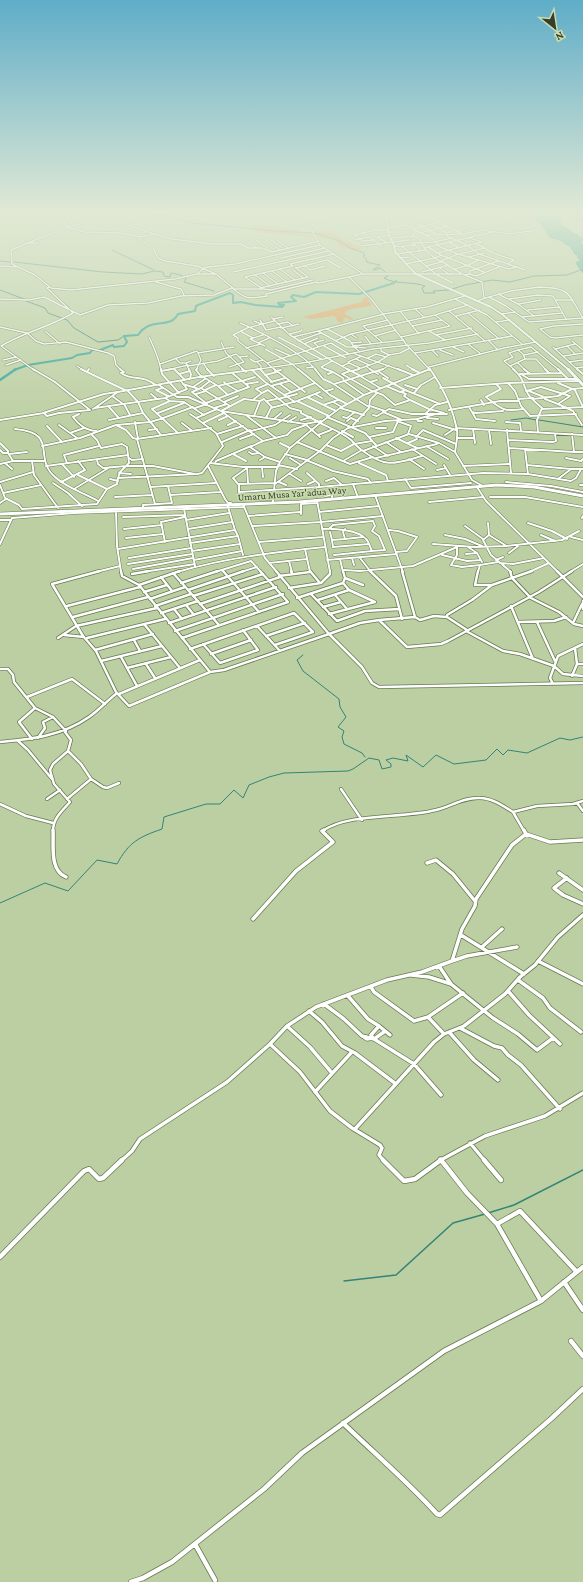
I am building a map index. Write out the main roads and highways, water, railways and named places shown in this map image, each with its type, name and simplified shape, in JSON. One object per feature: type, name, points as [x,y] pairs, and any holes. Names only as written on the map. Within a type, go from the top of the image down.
[{"type":"main road","points":[[439,284],[502,314],[566,366],[583,385]]},
{"type":"main road","points":[[536,342],[567,365],[583,385]]},
{"type":"main road","name":"Umaru Musa Yar'adua Way","points":[[0,513],[143,506],[222,504],[273,500],[317,502],[471,484]]},
{"type":"main road","name":"Umaru Musa Yar'adua Way","points":[[0,513],[243,506],[471,484],[522,486],[583,494]]},
{"type":"main road","name":"Umaru Musa Yar'adua Way","points":[[478,485],[509,484],[543,486],[583,494]]},
{"type":"waterway","points":[[190,284],[214,291]]},
{"type":"waterway","points":[[15,370],[28,365],[72,358],[77,355],[90,353],[92,350],[100,350],[113,345],[114,347],[124,346],[127,342],[124,336],[138,335],[143,329],[149,326],[165,323],[175,319],[178,314],[195,311],[196,306],[230,293],[233,295],[233,303],[241,302],[255,305],[282,307],[284,305],[280,305],[278,303],[296,301],[291,297],[293,295],[304,297],[316,292],[359,294],[391,284]]},
{"type":"waterway","points":[[414,284],[425,286],[422,288],[424,293],[435,293],[433,291],[449,290],[471,284]]},
{"type":"waterway","points":[[0,290],[24,299]]},
{"type":"waterway","points":[[26,301],[45,308],[48,313],[67,320],[74,328],[98,342],[118,340],[124,336]]},
{"type":"waterway","points":[[0,380],[15,370]]},
{"type":"waterway","points":[[511,420],[526,418],[536,420]]},
{"type":"waterway","points":[[539,420],[583,427]]},
{"type":"waterway","points":[[303,655],[297,660],[303,671],[339,699],[340,707],[346,717],[338,727],[344,731],[342,737],[344,744],[362,753],[365,757]]},
{"type":"waterway","points":[[0,903],[45,883],[68,891],[97,860],[117,864],[126,850],[135,841],[162,829],[164,817],[206,804],[220,804],[234,790],[243,798],[249,785],[269,777],[284,773],[348,771],[369,758],[379,760],[382,769],[391,767],[391,764],[386,760],[393,758],[408,761],[406,755],[423,767],[436,755],[454,764],[486,760],[497,749],[503,755],[508,750],[527,753],[560,738],[570,740],[583,737]]},
{"type":"waterway","points":[[488,1213],[514,1205],[583,1170]]},
{"type":"waterway","points":[[344,1281],[396,1275],[453,1223],[485,1214]]}]
